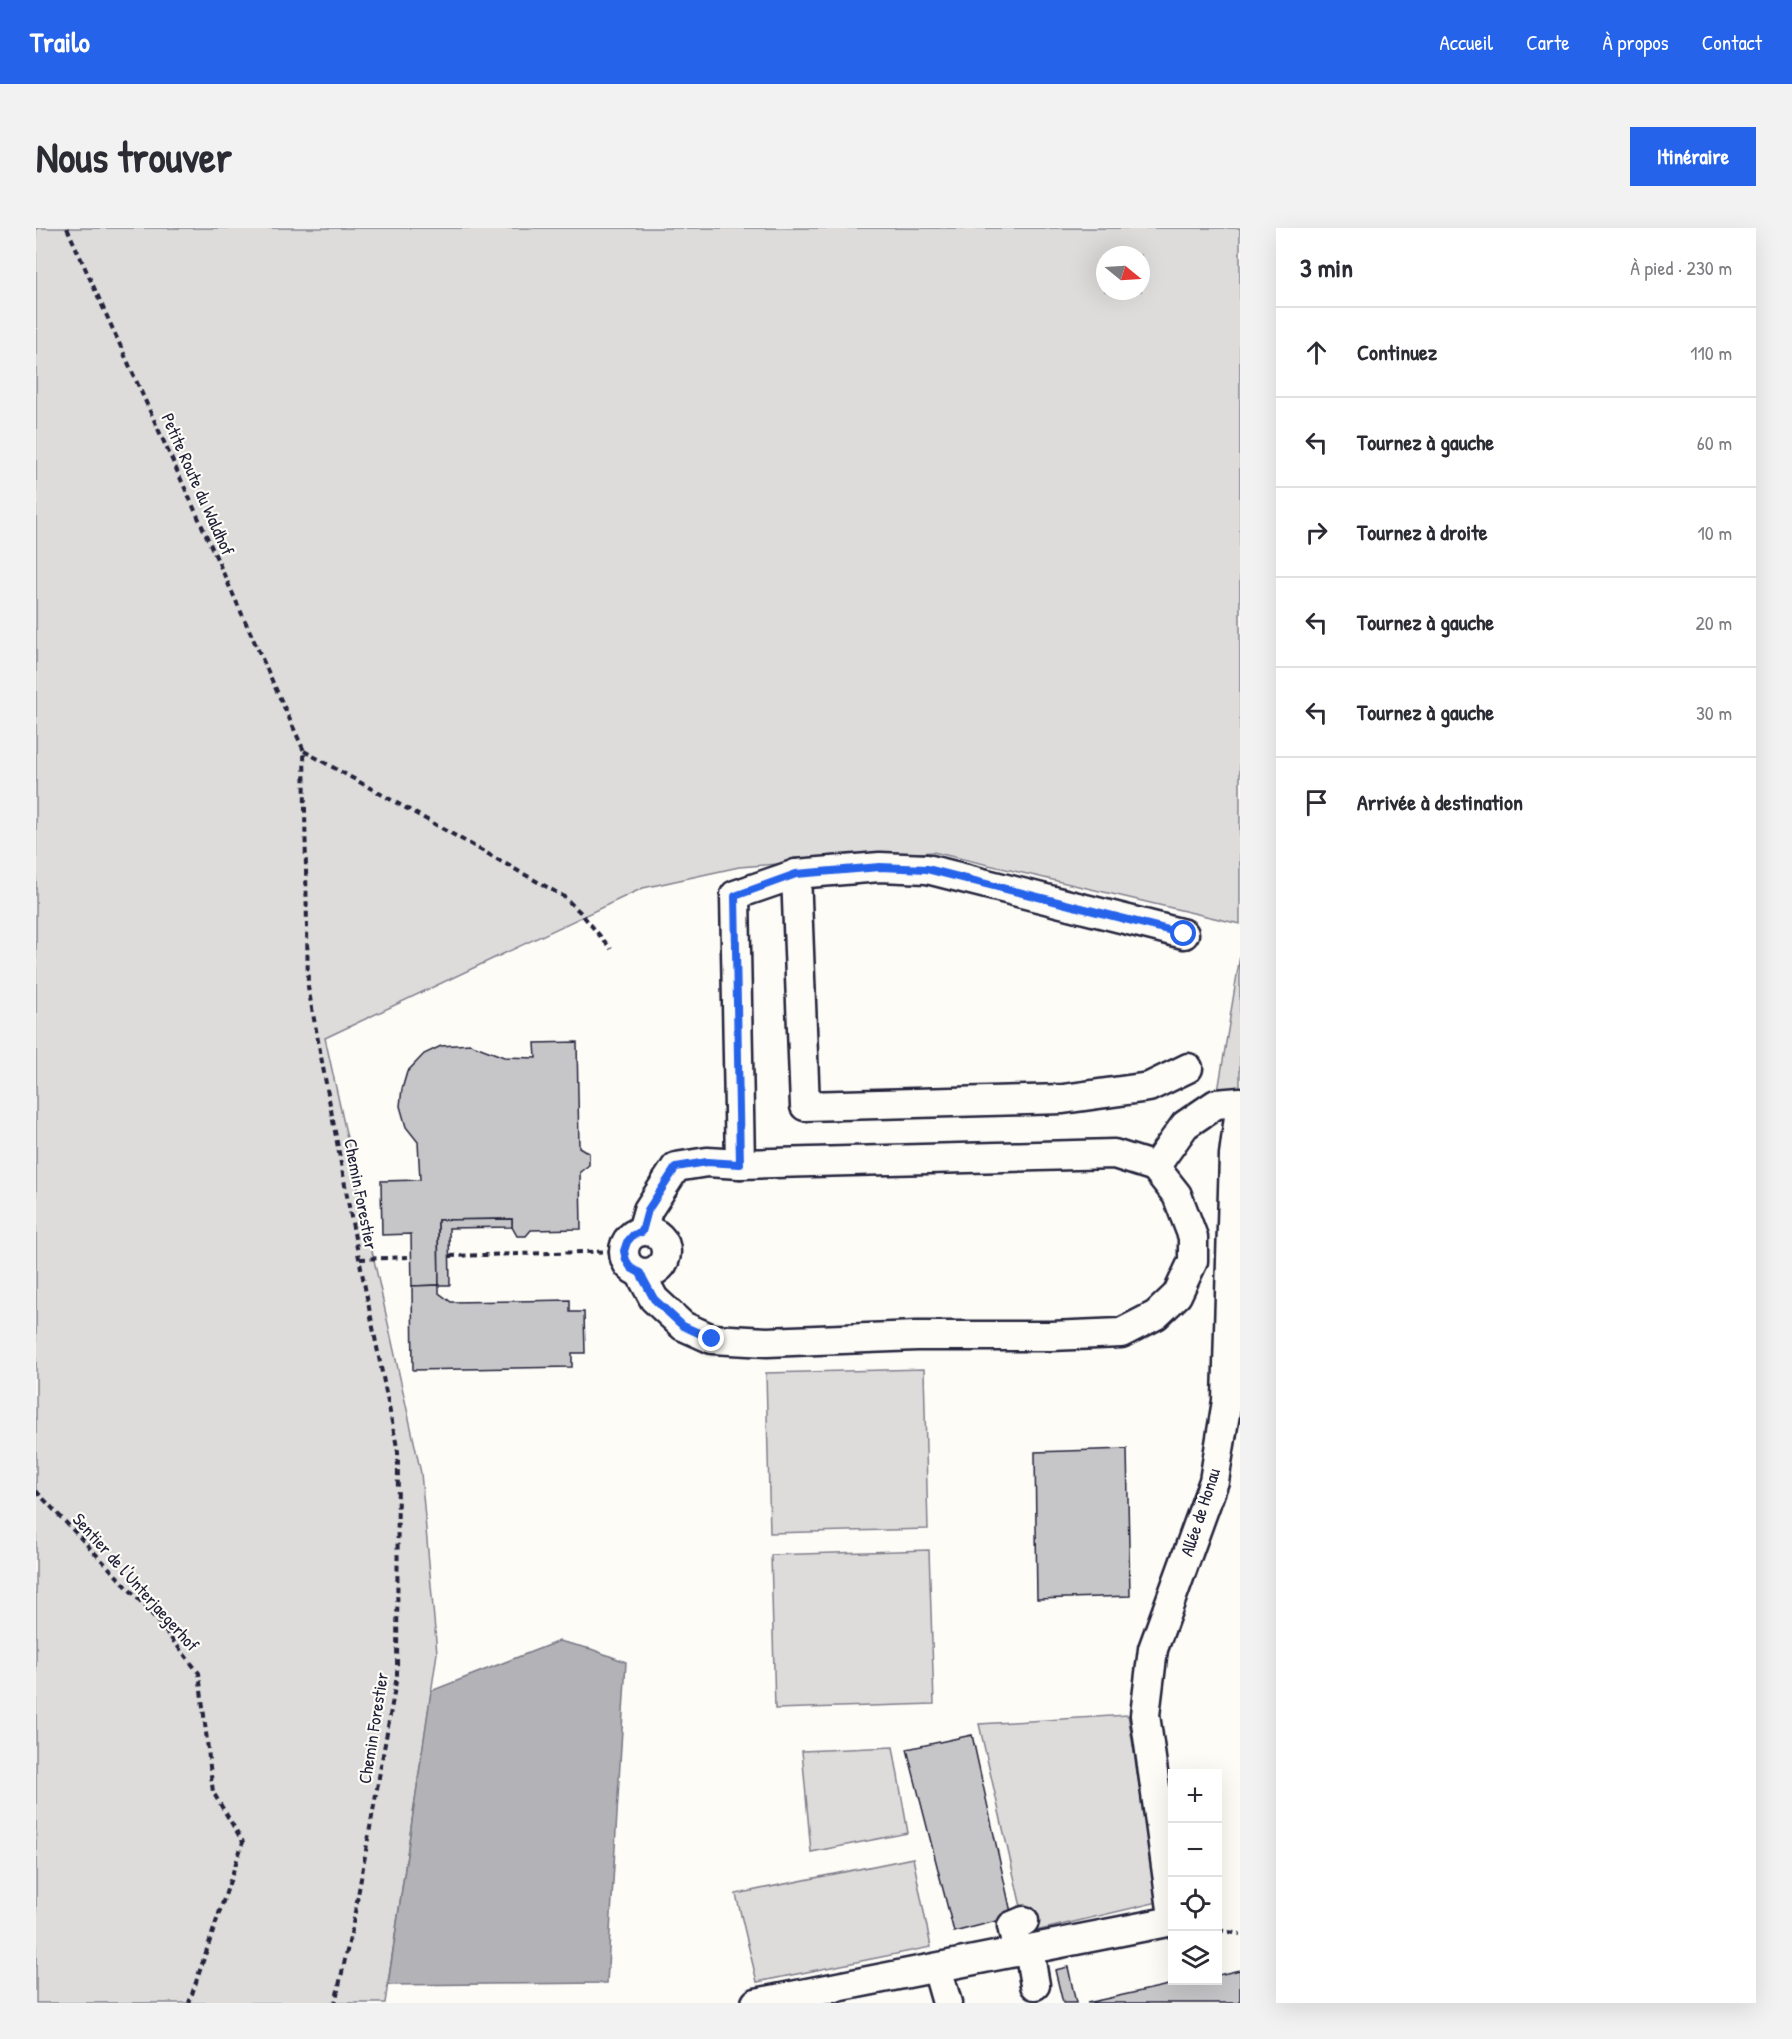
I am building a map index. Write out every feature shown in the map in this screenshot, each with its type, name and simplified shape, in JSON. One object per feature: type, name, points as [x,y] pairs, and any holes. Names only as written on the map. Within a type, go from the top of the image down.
[{"type":"street","points":[[740,1164],[735,896],[796,874],[880,867],[927,869],[1184,934]]},
{"type":"street","points":[[796,874],[805,1106],[1063,1099],[1149,1087],[1188,1068]]},
{"type":"street","points":[[1155,1167],[1185,1125],[1216,1104],[1240,1102]]},
{"type":"street","name":"Allée de Honau","points":[[1168,1877],[1145,1715],[1153,1649],[1214,1481],[1225,1412],[1234,1155],[1240,1109]]},
{"type":"street","points":[[1114,1154],[1155,1167],[1178,1194],[1193,1237],[1193,1261],[1177,1295],[1156,1315],[1121,1333],[917,1335],[767,1342],[712,1339],[683,1326],[654,1299],[635,1252],[648,1210],[676,1167],[707,1162],[740,1164],[1114,1154]]},
{"type":"street","points":[[1024,1921],[1012,1926],[1024,1951],[1035,1985]]},
{"type":"street","points":[[756,2003],[1168,1922]]},
{"type":"street","points":[[937,1968],[947,2003]]},
{"type":"path","name":"Petite Route du Waldhof","points":[[67,228],[304,751]]},
{"type":"path","points":[[304,751],[563,896],[580,912],[611,949]]},
{"type":"path","name":"Chemin Forestier","points":[[304,751],[308,987],[398,1452],[397,1676],[352,1929],[335,2003]]},
{"type":"path","points":[[450,1256],[635,1252]]},
{"type":"path","points":[[360,1259],[411,1257]]},
{"type":"path","name":"Sentier de l'Unterjaegerhof","points":[[36,1491],[146,1607],[199,1673],[213,1792],[243,1842],[189,2003]]},
{"type":"path","points":[[1222,1931],[1240,1934]]},
{"type":"shaded area","points":[[36,228],[1240,228],[1240,924],[933,852],[739,867],[643,888],[325,1038],[421,1473],[437,1653],[385,2003],[36,2003]]},
{"type":"shaded area","points":[[1240,956],[1240,1105],[1216,1104]]},
{"type":"shaded area","points":[[924,1369],[928,1529],[770,1533],[766,1373]]},
{"type":"shaded area","points":[[929,1550],[934,1704],[775,1709],[771,1555]]},
{"type":"shaded area","points":[[559,1641],[591,1649],[626,1662],[607,1983],[388,1985],[431,1691]]},
{"type":"shaded area","points":[[1128,1715],[1158,1902],[1027,1933],[979,1724]]},
{"type":"shaded area","points":[[893,1747],[908,1833],[811,1852],[802,1751]]},
{"type":"shaded area","points":[[913,1858],[931,1947],[757,1982],[736,1894]]},
{"type":"building","points":[[577,1042],[579,1147],[589,1153],[589,1165],[580,1172],[581,1229],[531,1230],[526,1236],[517,1236],[512,1227],[512,1219],[438,1220],[439,1285],[412,1286],[411,1234],[382,1235],[381,1181],[420,1180],[418,1142],[406,1127],[400,1106],[407,1072],[424,1054],[441,1046],[470,1044],[504,1057],[536,1058],[535,1043]]},
{"type":"building","points":[[512,1219],[512,1227],[449,1228],[450,1285],[439,1285],[438,1220]]},
{"type":"building","points":[[439,1285],[439,1293],[451,1302],[570,1300],[570,1312],[584,1312],[585,1353],[572,1353],[572,1367],[413,1370],[412,1286]]},
{"type":"building","points":[[1127,1449],[1130,1596],[1037,1599],[1035,1452]]},
{"type":"building","points":[[972,1735],[1012,1917],[954,1932],[907,1749]]},
{"type":"building","points":[[1068,1967],[1076,2003],[1063,2003],[1055,1970]]},
{"type":"building","points":[[1240,1970],[1240,2003],[1087,2003],[1168,1985],[1222,1985],[1222,1974]]},
{"type":"route","points":[[712,1339],[683,1326],[654,1299],[640,1273],[631,1268],[626,1260],[624,1251],[633,1235],[642,1232],[648,1210],[676,1167],[707,1162],[740,1164],[735,896],[796,874],[880,867],[927,869],[1184,934]]}]
